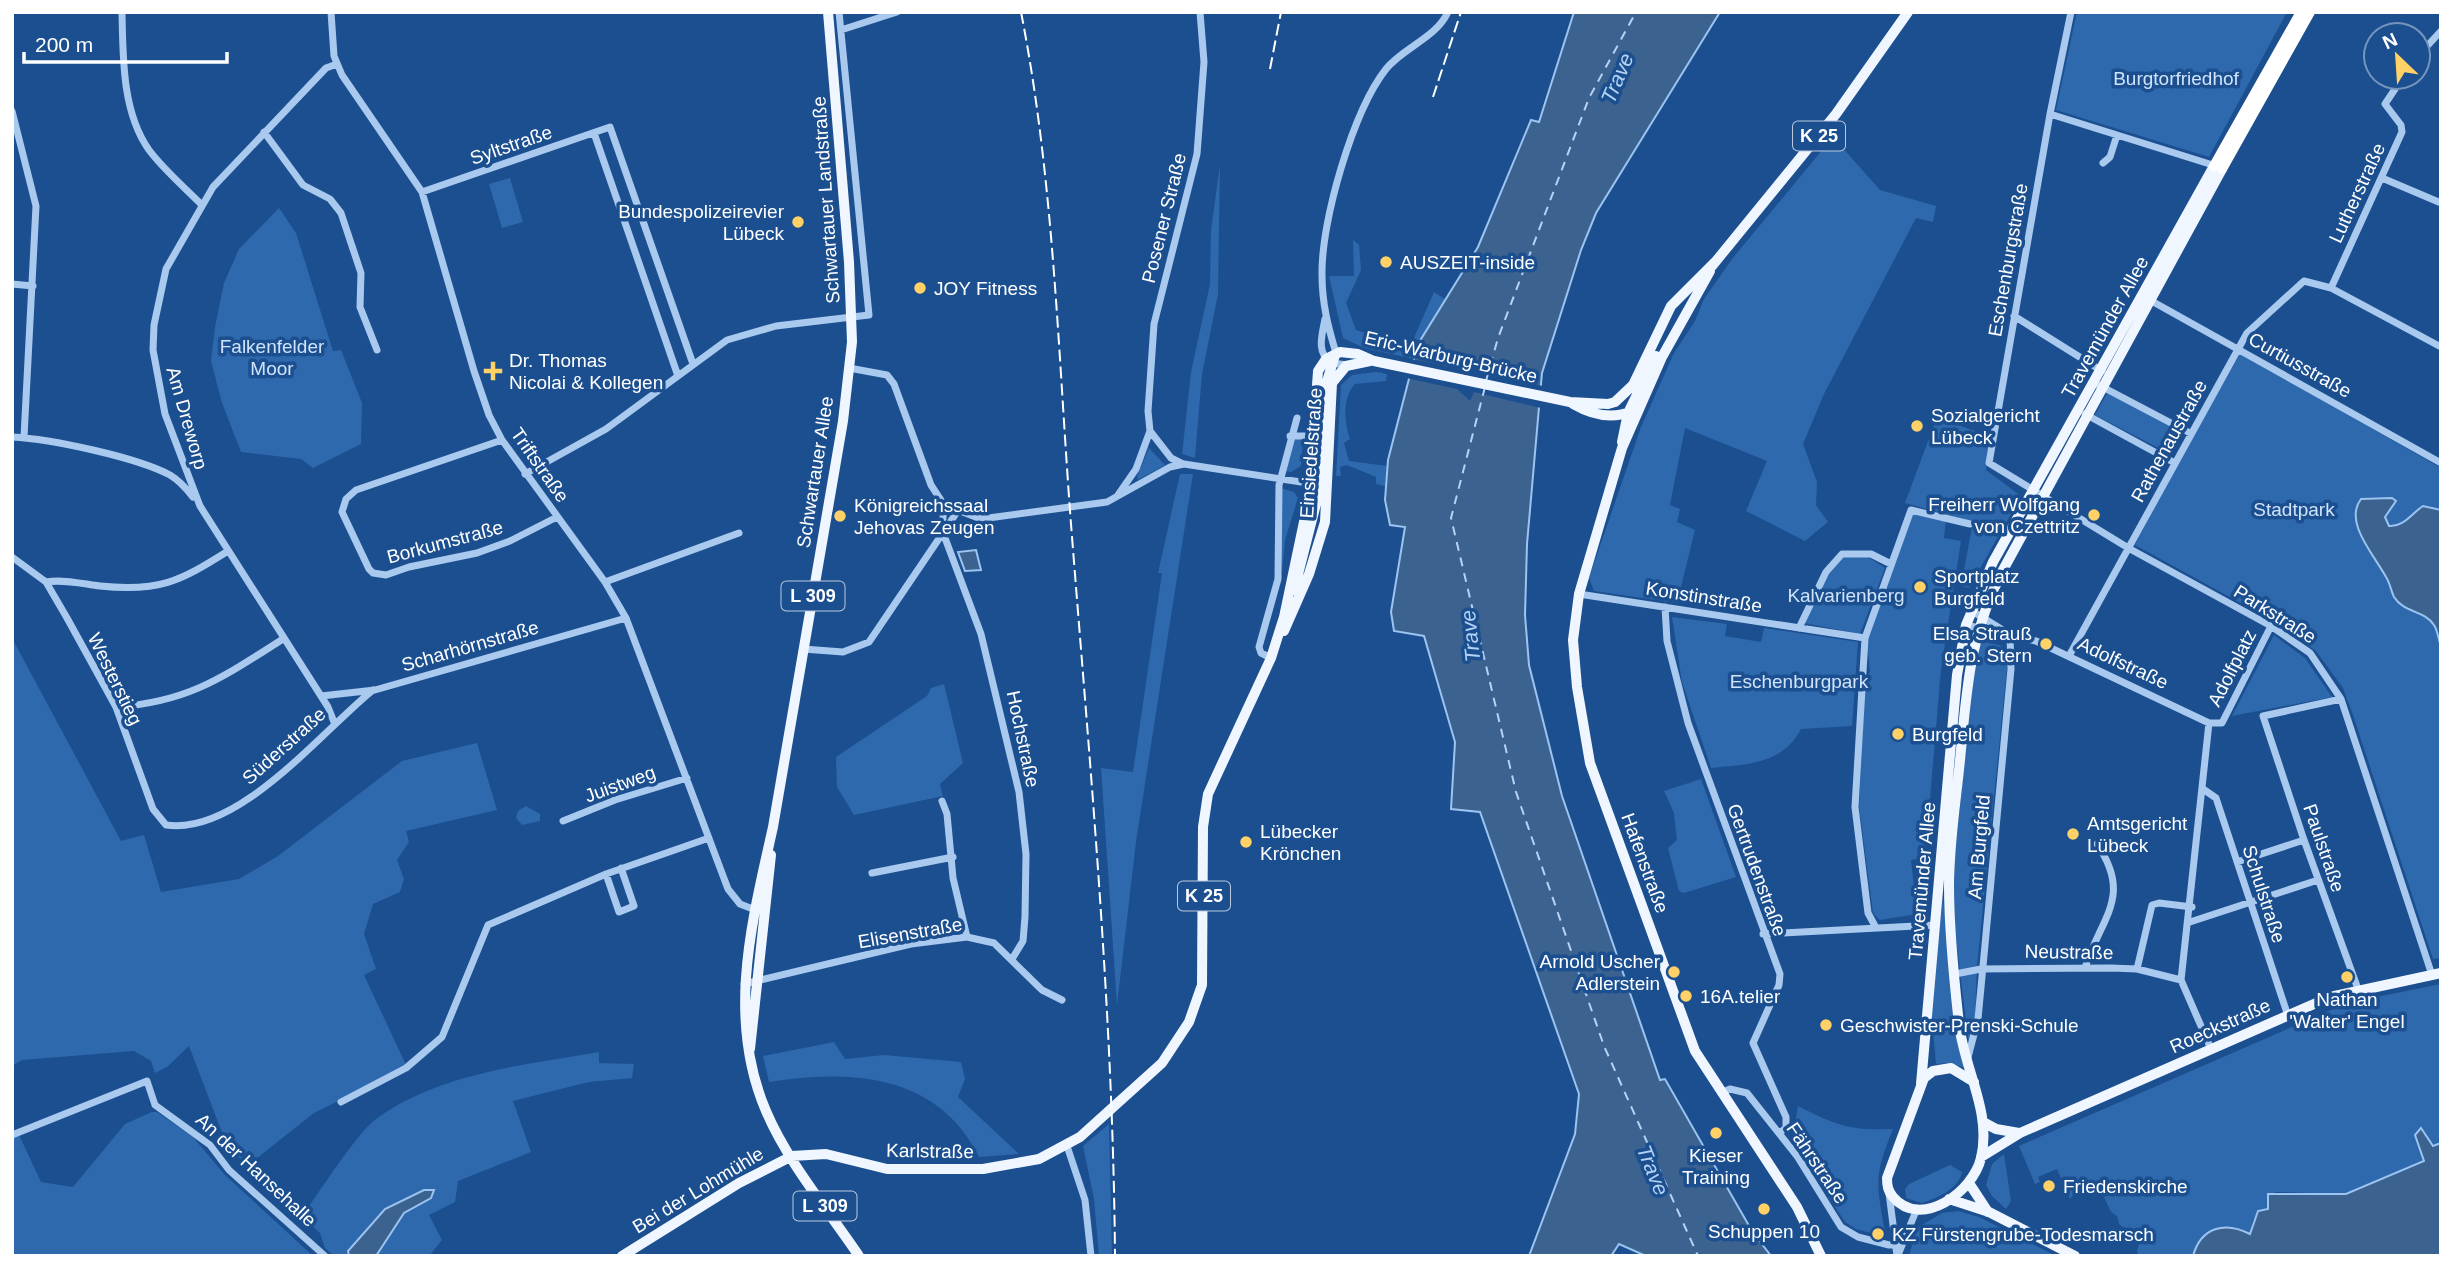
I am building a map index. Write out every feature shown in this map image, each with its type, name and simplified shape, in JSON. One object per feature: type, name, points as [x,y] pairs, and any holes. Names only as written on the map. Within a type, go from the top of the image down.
[{"type":"highway","name":"Travemünder Allee","points":[[2218,167],[2305,14]]},
{"type":"main road","name":"Schwartauer Landstraße","points":[[828,12],[852,316]]},
{"type":"main road","name":"K 25","points":[[1628,413],[1680,311],[1719,257],[1836,114],[1908,12]]},
{"type":"main road","name":"Travemünder Allee","points":[[1889,1192],[1890,1168],[1920,1084],[1957,675],[1966,625],[1993,562],[2033,491],[2099,385],[2218,167]]},
{"type":"main road","name":"K 25","points":[[1615,402],[1633,385],[1671,306],[1719,257]]},
{"type":"main road","name":"Hafenstraße","points":[[1719,257],[1677,328],[1642,403],[1627,427],[1579,594],[1573,640],[1581,724],[1590,763],[1695,1051],[1797,1207],[1821,1256]]},
{"type":"main road","name":"Schwartauer Allee","points":[[852,316],[843,421],[771,840],[750,983],[750,1049],[766,1113],[859,1256]]},
{"type":"main road","name":"Eric-Warburg-Brücke","points":[[1331,359],[1358,354],[1374,361],[1570,402],[1606,416],[1628,413],[1642,403]]},
{"type":"main road","name":"Einsiedelstraße","points":[[1320,485],[1315,436],[1315,382],[1331,359]]},
{"type":"main road","name":"Einsiedelstraße","points":[[1273,654],[1320,485],[1322,398],[1331,359]]},
{"type":"main road","name":"Einsiedelstraße","points":[[1067,1146],[1162,1063],[1177,1043],[1196,1004],[1204,968],[1203,827],[1208,794],[1285,628],[1320,485],[1332,383],[1338,373],[1349,365],[1374,361]]},
{"type":"main road","name":"Eric-Warburg-Brücke","points":[[1570,402],[1615,402]]},
{"type":"main road","points":[[1615,402],[1622,404],[1628,413],[1627,427]]},
{"type":"main road","name":"Travemünder Allee","points":[[1981,1157],[1983,1122],[1962,1045],[1950,873],[1967,681],[1982,615],[2083,413]]},
{"type":"main road","name":"K 25","points":[[1606,416],[1627,427]]},
{"type":"main road","name":"Roeckstraße","points":[[1981,1157],[2008,1143],[2020,1133],[2288,1016],[2358,989],[2436,974]]},
{"type":"main road","points":[[1920,1084],[1933,1071],[1944,1068],[1959,1071],[1974,1083]]},
{"type":"main road","points":[[1983,1122],[1996,1129],[2020,1133]]},
{"type":"main road","name":"Karlstraße","points":[[792,1156],[826,1154],[887,1169],[983,1169],[1028,1162],[1067,1146]]},
{"type":"main road","name":"Bei der Lohmühle","points":[[622,1256],[739,1184],[792,1156]]},
{"type":"main road","points":[[1889,1192],[1902,1206],[1916,1211],[1950,1199],[1969,1183],[1981,1157]]},
{"type":"main road","points":[[1969,1183],[1989,1212]]},
{"type":"main road","points":[[1950,1199],[1989,1212],[2074,1256]]},
{"type":"street","points":[[122,12],[124,58],[135,120],[150,150],[202,205]]},
{"type":"street","name":"Triftstraße","points":[[331,12],[337,64],[422,192],[489,415],[502,440],[605,582],[626,618],[733,897],[760,912]]},
{"type":"street","name":"Schwartauer Landstraße","points":[[839,12],[869,300],[869,315],[852,316]]},
{"type":"street","points":[[841,30],[897,12]]},
{"type":"street","name":"Posener Straße","points":[[1114,499],[1136,469],[1150,431],[1148,411],[1154,324],[1197,152],[1204,62],[1200,12]]},
{"type":"street","name":"Einsiedelstraße","points":[[1331,359],[1322,278],[1325,241],[1339,177],[1368,99],[1384,72],[1400,53],[1441,25],[1448,12]]},
{"type":"street","name":"Eschenburgstraße","points":[[2033,491],[1989,463],[2050,114],[2071,12]]},
{"type":"street","name":"Am Dreworp","points":[[334,722],[321,696],[200,506],[181,461],[157,385],[153,350],[154,325],[166,269],[213,187],[326,68],[337,64]]},
{"type":"street","name":"Lutherstraße","points":[[2330,288],[2402,132],[2401,125],[2385,104],[2394,91]]},
{"type":"street","points":[[12,111],[14,132],[36,206],[24,437]]},
{"type":"street","points":[[2050,114],[2218,167]]},
{"type":"street","name":"Syltstraße","points":[[422,192],[610,127],[641,216]]},
{"type":"street","points":[[264,132],[303,185],[330,199],[341,213],[361,273],[360,307],[377,350]]},
{"type":"street","points":[[594,133],[678,376]]},
{"type":"street","points":[[2103,163],[2110,157],[2117,135]]},
{"type":"street","points":[[2382,177],[2441,203]]},
{"type":"street","points":[[625,222],[641,216],[693,364]]},
{"type":"street","name":"Rathenaustraße","points":[[2068,656],[2130,549],[2190,433],[2238,349],[2260,317],[2304,281],[2330,288]]},
{"type":"street","points":[[12,284],[33,286]]},
{"type":"street","points":[[2330,288],[2441,347]]},
{"type":"street","points":[[651,297],[667,291]]},
{"type":"street","name":"Curtiusstraße","points":[[2146,298],[2441,463]]},
{"type":"street","points":[[525,474],[606,429],[693,364],[743,333],[852,316]]},
{"type":"street","points":[[2014,316],[2105,373]]},
{"type":"street","name":"Einsiedelstraße","points":[[1325,319],[1321,348],[1331,359],[1349,365]]},
{"type":"street","points":[[849,368],[881,371],[894,384],[931,485],[944,505],[981,519],[1094,505],[1114,499],[1163,471],[1184,464]]},
{"type":"street","points":[[2099,385],[2190,433]]},
{"type":"street","points":[[2083,413],[2174,462]]},
{"type":"street","name":"Einsiedelstraße","points":[[1273,654],[1261,653],[1259,647],[1278,579],[1280,478],[1297,418]]},
{"type":"street","points":[[1150,431],[1171,458],[1184,464],[1320,485]]},
{"type":"street","name":"Einsiedelstraße","points":[[1290,436],[1315,436]]},
{"type":"street","points":[[12,437],[103,453],[168,474],[184,485],[200,506]]},
{"type":"street","name":"Borkumstraße","points":[[502,440],[356,489],[343,505],[345,520],[369,569],[378,575],[494,548],[557,517]]},
{"type":"street","points":[[168,474],[181,461]]},
{"type":"street","name":"Parkstraße","points":[[2033,491],[2130,549],[2271,626],[2310,653],[2342,699],[2436,974]]},
{"type":"street","name":"Hochstraße","points":[[944,505],[942,530],[981,634],[1019,792],[1026,854],[1025,916],[1023,941],[1012,959]]},
{"type":"street","points":[[1875,926],[1868,913],[1855,807],[1865,638],[1911,510],[1970,524]]},
{"type":"street","points":[[803,649],[843,652],[869,642],[942,530],[957,512]]},
{"type":"street","points":[[605,582],[739,533]]},
{"type":"street","points":[[46,582],[138,589],[158,586],[192,573],[228,551]]},
{"type":"street","points":[[1800,628],[1826,572],[1842,554],[1871,554],[1891,564]]},
{"type":"street","name":"Westerstieg","points":[[12,557],[46,582],[116,707],[153,809],[166,825],[171,826]]},
{"type":"street","name":"Konstinstraße","points":[[1579,594],[1865,638]]},
{"type":"street","name":"Gertrudenstraße","points":[[1665,607],[1667,641],[1688,723],[1781,979],[1753,1043],[1786,1117],[1786,1128],[1779,1133]]},
{"type":"street","name":"Adolfstraße","points":[[1972,611],[2010,635]]},
{"type":"street","name":"Scharhörnstraße","points":[[321,696],[373,690],[626,618]]},
{"type":"street","name":"Adolfstraße","points":[[1966,625],[2010,635],[2068,656],[2209,723],[2222,723]]},
{"type":"street","name":"Adolfplatz","points":[[2222,723],[2271,626]]},
{"type":"street","name":"Am Burgfeld","points":[[1967,1061],[1978,1019],[2011,669],[2010,635]]},
{"type":"street","points":[[116,707],[153,704],[198,691],[284,639]]},
{"type":"street","name":"Süderstraße","points":[[171,826],[203,820],[252,797],[373,690]]},
{"type":"street","name":"Paulstraße","points":[[2342,699],[2263,716],[2358,989]]},
{"type":"street","points":[[2209,723],[2192,907],[2181,980],[2211,1049]]},
{"type":"street","name":"Juistweg","points":[[564,821],[615,800],[687,778]]},
{"type":"street","name":"Schulstraße","points":[[2203,789],[2216,798],[2288,1016]]},
{"type":"street","points":[[942,802],[947,814],[953,878],[967,937]]},
{"type":"street","points":[[341,1102],[406,1068],[442,1037],[488,925],[621,868],[709,838]]},
{"type":"street","points":[[2237,862],[2304,840]]},
{"type":"street","points":[[2085,968],[2115,897],[2110,869],[2097,844]]},
{"type":"street","points":[[872,873],[953,857]]},
{"type":"street","points":[[606,874],[619,912],[634,906],[621,868]]},
{"type":"street","points":[[2190,922],[2318,880]]},
{"type":"street","points":[[2137,969],[2150,908],[2160,903],[2192,907]]},
{"type":"street","points":[[1763,934],[1875,926],[1935,925]]},
{"type":"street","name":"Elisenstraße","points":[[750,983],[911,944],[967,937],[994,943],[1042,990],[1062,1000]]},
{"type":"street","name":"Neustraße","points":[[1955,974],[1981,969],[2137,969],[2181,980]]},
{"type":"street","name":"An der Hansehalle","points":[[12,1135],[147,1081],[155,1105],[210,1146],[229,1170],[326,1256]]},
{"type":"street","name":"Fährstraße","points":[[1721,1093],[1730,1089],[1746,1093],[1797,1156],[1840,1227],[1858,1237],[1889,1245],[1896,1244]]},
{"type":"street","points":[[1067,1146],[1085,1200],[1091,1256]]},
{"type":"street","points":[[1889,1192],[1897,1256]]},
{"type":"street","points":[[1897,1256],[1916,1211]]},
{"type":"green space","name":"Burgtorfriedhof","points":[[2077,12],[2287,12],[2209,157],[2056,110]]},
{"type":"green space","points":[[1833,137],[1880,190],[1936,206],[1933,222],[1916,218],[1824,394],[1803,444],[1817,482],[1816,505],[1828,522],[1805,541],[1746,511],[1767,461],[1685,428],[1670,505],[1680,509],[1677,522],[1695,530],[1677,603],[1594,591],[1589,578],[1641,427],[1674,353],[1695,321],[1704,299],[1732,259]]},
{"type":"green space","points":[[1220,165],[1218,294],[1202,374],[1195,458],[1182,454],[1191,372],[1210,284],[1211,230]]},
{"type":"green space","points":[[510,178],[523,222],[502,228],[489,184]]},
{"type":"green space","name":"Falkenfelder Moor","points":[[279,208],[296,233],[333,351],[341,350],[362,403],[361,444],[313,468],[301,459],[241,452],[222,403],[211,361],[224,283],[239,249]]},
{"type":"green space","points":[[1353,240],[1359,245],[1361,270],[1346,303],[1356,330],[1410,347],[1434,292],[1445,299],[1418,344],[1414,359],[1364,348],[1343,338],[1329,276],[1354,276]]},
{"type":"green space","name":"Stadtpark","points":[[2240,354],[2441,468],[2441,958],[2433,959],[2343,688],[2316,651],[2277,623],[2135,545],[2177,464]]},
{"type":"green space","points":[[1376,372],[1387,374],[1386,381],[1355,384],[1348,396],[1346,425],[1350,439],[1344,443],[1349,461],[1387,466],[1385,486],[1376,484],[1376,477],[1347,465],[1340,467],[1341,476],[1336,476],[1341,385],[1352,375]]},
{"type":"green space","points":[[2108,391],[2182,432],[2170,454],[2095,415]]},
{"type":"green space","points":[[1937,417],[1990,437],[1986,470],[2021,496],[1969,588],[1961,586],[1973,522],[1905,503]]},
{"type":"green space","points":[[1303,440],[1301,466],[1291,472],[1284,471],[1293,441]]},
{"type":"green space","points":[[1149,448],[1165,465],[1138,480],[1137,476]]},
{"type":"green space","points":[[1180,474],[1193,474],[1136,842],[1117,1005],[1101,768],[1133,772],[1162,573],[1158,573]]},
{"type":"green space","points":[[1280,488],[1294,492],[1298,498],[1285,540],[1282,572]]},
{"type":"green space","name":"Burgfeld","points":[[1915,514],[1946,520],[1944,538],[1961,541],[1941,669],[1925,858],[1911,860],[1917,914],[1880,920],[1873,913],[1859,806],[1865,680],[1870,672],[1867,643],[1910,518]]},
{"type":"green space","name":"Kalvarienberg","points":[[1843,556],[1868,557],[1885,568],[1860,634],[1804,623],[1827,572]]},
{"type":"green space","name":"Eschenburgpark","points":[[1672,617],[1727,624],[1725,636],[1761,642],[1764,628],[1858,642],[1852,726],[1801,729],[1784,750],[1774,756],[1750,763],[1711,768],[1682,682]]},
{"type":"green space","points":[[2274,635],[2305,658],[2332,697],[2232,716]]},
{"type":"green space","points":[[12,638],[121,841],[144,835],[161,892],[239,879],[278,856],[402,761],[477,743],[497,810],[406,831],[409,842],[397,860],[404,879],[400,892],[373,904],[364,934],[376,969],[364,975],[407,1067],[314,1113],[247,1166],[226,1143],[189,1046],[167,1067],[155,1073],[151,1061],[134,1051],[22,1060],[12,1066]]},
{"type":"green space","points":[[1981,640],[2005,647],[2007,668],[1977,966],[1975,1021],[1969,1046],[1951,896],[1976,648]]},
{"type":"green space","points":[[944,684],[963,763],[940,784],[943,796],[854,815],[837,787],[836,757],[927,696],[931,688]]},
{"type":"green space","points":[[1701,779],[1736,877],[1684,893],[1679,891],[1668,848],[1677,840],[1674,813],[1664,791]]},
{"type":"green space","points":[[526,806],[540,814],[540,821],[522,825],[516,818],[518,811]]},
{"type":"green space","points":[[1943,897],[1958,1046],[1966,1068],[1947,1063],[1936,1064],[1931,1008]]},
{"type":"green space","points":[[2441,984],[2441,1143],[2433,1146],[2416,1136],[2424,1161],[2346,1194],[2276,1192],[2267,1197],[2268,1209],[2253,1220],[2250,1234],[2193,1256],[2139,1256],[2137,1251],[2140,1240],[2119,1224],[2102,1193],[2108,1190],[2104,1179],[2078,1189],[2070,1199],[2057,1169],[2038,1177],[2040,1182],[2035,1184],[2019,1146],[2347,1003]]},
{"type":"green space","points":[[834,1042],[845,1059],[884,1055],[961,1062],[965,1079],[958,1097],[1019,1154],[979,1157],[961,1129],[940,1108],[916,1093],[889,1083],[830,1076],[769,1082],[763,1056]]},
{"type":"green space","points":[[599,1052],[599,1063],[634,1064],[632,1078],[589,1082],[513,1101],[531,1152],[458,1181],[455,1202],[429,1215],[442,1240],[429,1256],[334,1256],[325,1248],[320,1233],[302,1216],[348,1150],[368,1127],[401,1103],[454,1081],[483,1073]]},
{"type":"green space","points":[[1798,1106],[1844,1125],[1866,1129],[1893,1129],[1882,1158],[1878,1179],[1885,1232],[1882,1236],[1856,1229],[1845,1222],[1792,1141]]},
{"type":"green space","points":[[157,1112],[193,1137],[224,1174],[313,1256],[12,1256],[12,1137],[19,1135],[41,1182],[73,1187],[125,1124]]},
{"type":"green space","points":[[1109,1124],[1112,1256],[1099,1256],[1094,1199],[1083,1146]]},
{"type":"green space","points":[[2004,1154],[2011,1201],[2006,1209],[1992,1196],[1986,1185],[1992,1164]]},
{"type":"green space","points":[[1950,1165],[1962,1172],[1952,1188],[1922,1203],[1906,1198],[1905,1189],[1909,1184]]},
{"type":"green space","points":[[1958,1211],[1979,1217],[2056,1256],[1909,1256],[1917,1228],[1942,1213]]},
{"type":"water","name":"Trave","points":[[1574,12],[1720,12],[1596,213],[1581,250],[1542,373],[1527,544],[1525,615],[1529,665],[1562,796],[1660,1080],[1665,1079],[1752,1231],[1771,1256],[1646,1256],[1619,1244],[1611,1256],[1529,1256],[1575,1134],[1579,1094],[1480,812],[1451,809],[1455,742],[1424,636],[1394,631],[1391,612],[1405,527],[1390,525],[1385,500],[1388,460],[1418,344],[1478,247],[1531,120],[1539,122]]},
{"type":"water","points":[[2392,498],[2396,501],[2385,517],[2389,526],[2403,522],[2423,506],[2441,510],[2441,646],[2430,620],[2403,606],[2394,597],[2387,579],[2358,528],[2356,508],[2361,499]]},
{"type":"water","points":[[976,550],[981,570],[965,571],[958,552]]},
{"type":"water","points":[[2421,1128],[2433,1146],[2441,1143],[2441,1256],[2193,1256],[2202,1238],[2215,1229],[2232,1228],[2250,1234],[2258,1211],[2268,1209],[2268,1194],[2346,1194],[2424,1161],[2415,1135]]},
{"type":"water","points":[[424,1190],[434,1190],[431,1198],[404,1213],[376,1256],[349,1256],[348,1251],[385,1209]]},
{"type":"pier","points":[[1411,359],[1461,369],[1477,361],[1478,373],[1543,386],[1541,408],[1474,392],[1470,401],[1457,389],[1406,378]]},
{"type":"ferry route","points":[[1486,381],[1498,338],[1589,98],[1636,12]]},
{"type":"ferry route","points":[[1485,387],[1451,518],[1516,792],[1604,1046],[1698,1256]]},
{"type":"railway","points":[[1021,12],[1041,139],[1054,267],[1105,981],[1115,1256]]},
{"type":"railway","points":[[1270,69],[1281,12]]},
{"type":"railway","points":[[1433,97],[1461,12]]},
{"type":"place","name":"Bundespolizeirevier Lübeck","points":[[798,222]]},
{"type":"place","name":"AUSZEIT-inside","points":[[1386,262]]},
{"type":"place","name":"JOY Fitness","points":[[920,288]]},
{"type":"place","name":"Dr. Thomas Nicolai & Kollegen","points":[[493,371]]},
{"type":"place","name":"Sozialgericht Lübeck","points":[[1917,426]]},
{"type":"place","name":"Freiherr Wolfgang von Czettritz","points":[[2094,515]]},
{"type":"place","name":"Königreichssaal Jehovas Zeugen","points":[[840,516]]},
{"type":"place","name":"Sportplatz Burgfeld","points":[[1920,587]]},
{"type":"place","name":"Elsa Strauß geb. Stern","points":[[2046,644]]},
{"type":"place","name":"Burgfeld","points":[[1898,734]]},
{"type":"place","name":"Amtsgericht Lübeck","points":[[2073,834]]},
{"type":"place","name":"Lübecker Krönchen","points":[[1246,842]]},
{"type":"place","name":"Arnold Uscher Adlerstein","points":[[1674,972]]},
{"type":"place","name":"Nathan 'Walter' Engel","points":[[2347,977]]},
{"type":"place","name":"16A.telier","points":[[1686,996]]},
{"type":"place","name":"Geschwister-Prenski-Schule","points":[[1826,1025]]},
{"type":"place","name":"Kieser Training","points":[[1716,1133]]},
{"type":"place","name":"Friedenskirche","points":[[2049,1186]]},
{"type":"place","name":"Schuppen 10","points":[[1764,1209]]},
{"type":"place","name":"KZ Fürstengrube-Todesmarsch","points":[[1878,1234]]}]
